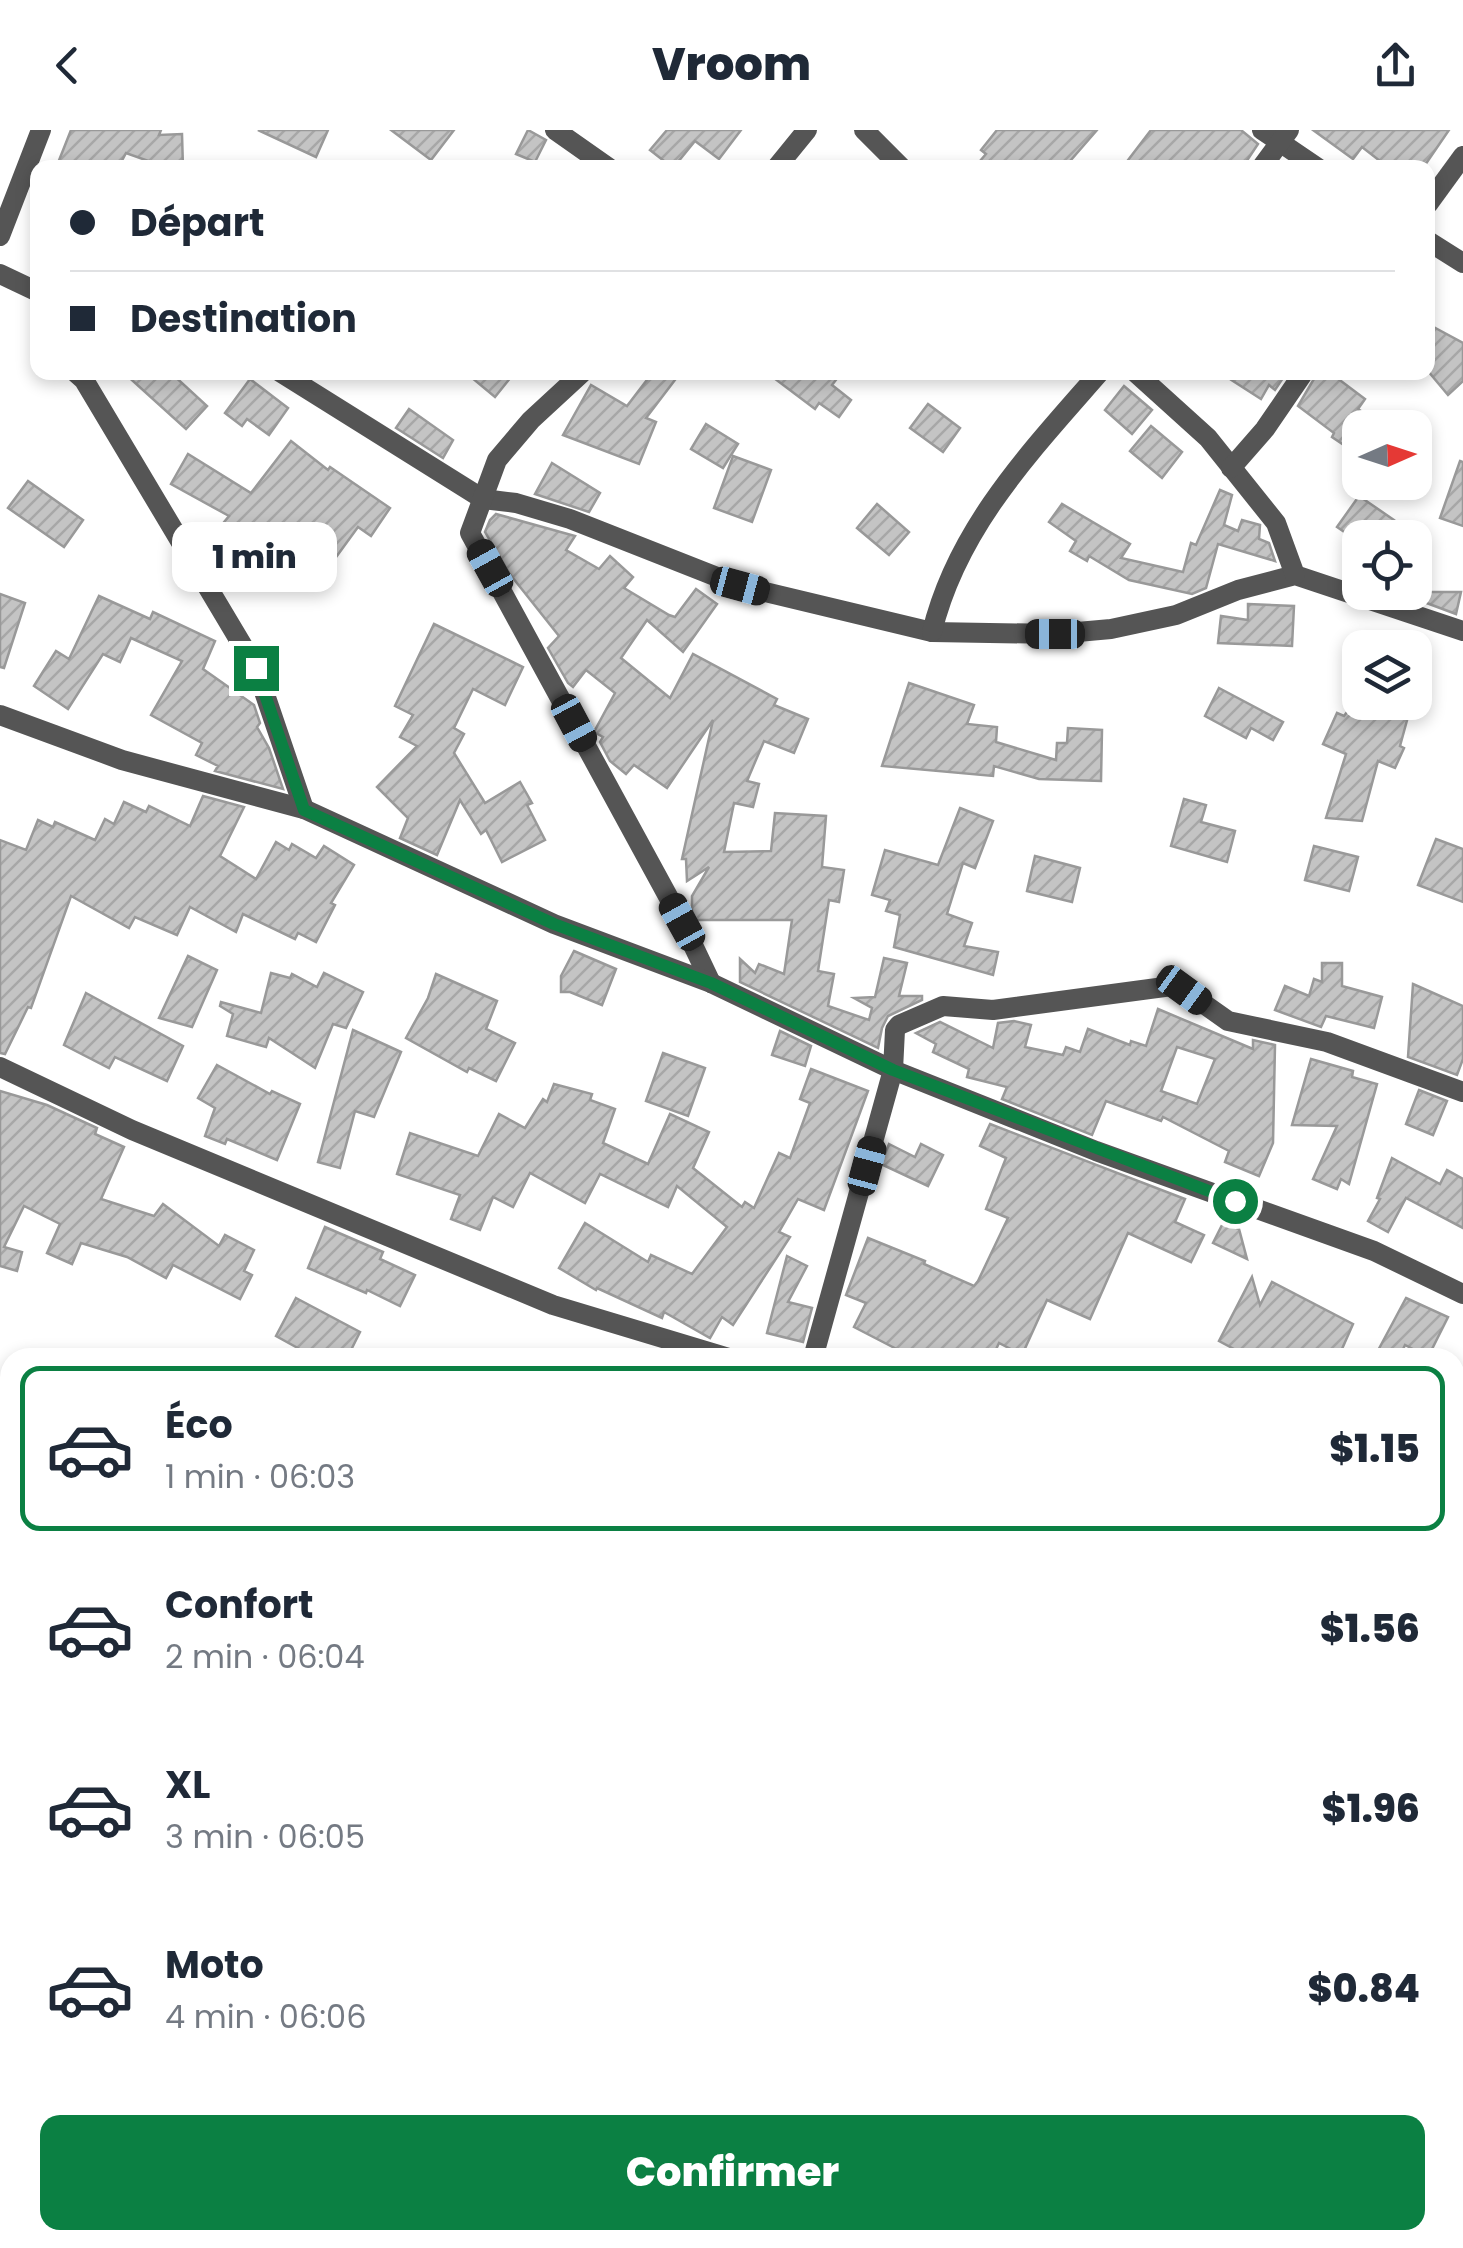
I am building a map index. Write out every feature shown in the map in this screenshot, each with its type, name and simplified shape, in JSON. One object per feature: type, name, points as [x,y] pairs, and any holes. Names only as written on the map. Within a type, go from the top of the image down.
[{"type":"street","points":[[30,160],[42,130]]},
{"type":"street","points":[[555,130],[598,160]]},
{"type":"street","points":[[783,160],[807,130]]},
{"type":"street","points":[[864,130],[894,160]]},
{"type":"street","points":[[1262,130],[1285,136],[1310,160]]},
{"type":"street","points":[[1267,160],[1285,136]]},
{"type":"street","points":[[1435,194],[1463,156]]},
{"type":"street","points":[[0,236],[30,160]]},
{"type":"street","points":[[1435,246],[1463,264]]},
{"type":"street","points":[[0,274],[30,288]]},
{"type":"street","points":[[84,380],[256,668],[304,810]]},
{"type":"street","points":[[293,380],[483,500],[516,503],[570,520],[740,586],[932,632],[1055,634],[1111,629],[1176,615],[1238,590],[1295,575],[1463,630]]},
{"type":"street","points":[[574,380],[532,420],[498,460],[470,533],[682,922],[711,983]]},
{"type":"street","points":[[932,632],[940,597],[953,567],[989,505],[1093,380]]},
{"type":"street","points":[[1144,380],[1208,438],[1276,523],[1295,575]]},
{"type":"street","points":[[1231,468],[1266,429],[1299,380]]},
{"type":"street","points":[[0,715],[122,760],[304,810],[554,924],[711,983],[893,1070],[1374,1252],[1463,1294]]},
{"type":"street","points":[[816,1348],[893,1070],[896,1030],[899,1025],[943,1006],[994,1010],[1172,986],[1228,1021],[1327,1042],[1463,1092]]},
{"type":"street","points":[[0,1067],[132,1130],[553,1305],[696,1348]]},
{"type":"building","points":[[71,130],[161,130],[159,135],[182,134],[183,160],[146,160],[126,153],[122,160],[59,160]]},
{"type":"building","points":[[258,130],[328,130],[316,157]]},
{"type":"building","points":[[391,130],[454,130],[431,160]]},
{"type":"building","points":[[528,130],[546,140],[536,160],[516,154]]},
{"type":"building","points":[[667,130],[741,130],[719,159],[695,141],[680,160],[663,160],[650,150]]},
{"type":"building","points":[[997,130],[1097,130],[1071,160],[981,160],[986,154],[981,150]]},
{"type":"building","points":[[1151,130],[1241,130],[1258,144],[1247,160],[1128,160]]},
{"type":"building","points":[[1313,130],[1449,130],[1428,160],[1379,160],[1362,147],[1353,159]]},
{"type":"building","points":[[1435,328],[1463,343],[1463,381],[1448,395],[1435,379]]},
{"type":"building","points":[[132,380],[179,380],[207,406],[186,429]]},
{"type":"building","points":[[249,380],[288,408],[269,435],[247,419],[242,426],[225,413]]},
{"type":"building","points":[[475,380],[509,380],[495,397]]},
{"type":"building","points":[[647,380],[675,380],[646,418],[656,422],[639,464],[563,435],[591,385],[627,406]]},
{"type":"building","points":[[777,380],[836,380],[832,385],[851,400],[839,417],[819,403],[815,409]]},
{"type":"building","points":[[1231,380],[1282,380],[1275,390],[1269,385],[1261,399]]},
{"type":"building","points":[[1313,380],[1340,380],[1365,399],[1359,410],[1342,410],[1342,444],[1332,437],[1334,433],[1298,406]]},
{"type":"building","points":[[1124,386],[1152,410],[1132,434],[1105,410]]},
{"type":"building","points":[[928,404],[960,428],[943,452],[910,428]]},
{"type":"building","points":[[409,409],[453,440],[443,458],[396,428]]},
{"type":"building","points":[[706,424],[738,444],[723,468],[691,449]]},
{"type":"building","points":[[1151,426],[1182,452],[1162,478],[1130,451]]},
{"type":"building","points":[[291,441],[328,470],[330,467],[390,508],[371,536],[358,527],[315,586],[253,539],[246,548],[220,527],[229,516],[171,484],[188,454],[251,493]]},
{"type":"building","points":[[733,456],[771,470],[752,522],[714,508]]},
{"type":"building","points":[[1460,461],[1463,462],[1463,526],[1440,518]]},
{"type":"building","points":[[552,463],[600,493],[589,512],[535,494]]},
{"type":"building","points":[[28,481],[83,520],[64,547],[8,508]]},
{"type":"building","points":[[1220,490],[1232,495],[1224,525],[1238,531],[1242,520],[1260,525],[1259,539],[1269,543],[1275,561],[1218,544],[1206,588],[1192,594],[1129,580],[1089,556],[1087,561],[1070,551],[1076,541],[1049,522],[1062,504],[1130,544],[1121,558],[1183,572],[1191,543],[1196,545]]},
{"type":"building","points":[[1356,500],[1365,500],[1394,520],[1342,520],[1342,530],[1337,527]]},
{"type":"building","points":[[877,504],[909,532],[889,555],[857,528]]},
{"type":"building","points":[[496,514],[575,536],[566,550],[599,569],[610,556],[633,577],[624,588],[669,615],[675,617],[696,589],[717,604],[683,652],[647,620],[621,658],[670,698],[693,654],[777,699],[774,705],[808,719],[794,753],[764,741],[747,781],[759,784],[753,807],[734,803],[724,852],[771,851],[775,813],[826,816],[822,867],[844,870],[839,902],[829,900],[818,971],[834,974],[828,1006],[869,1020],[872,1008],[854,998],[875,997],[884,958],[907,963],[899,996],[922,996],[922,1000],[888,1016],[878,1048],[740,982],[740,959],[755,973],[759,964],[784,974],[792,920],[696,920],[692,911],[692,896],[709,867],[687,881],[686,859],[682,859],[713,720],[667,788],[634,765],[626,774],[610,761],[600,742],[603,737],[594,732],[615,693],[586,670],[573,687],[568,683],[548,648],[559,636],[509,573],[485,532]]},
{"type":"building","points":[[1432,592],[1461,592],[1456,614],[1432,605]]},
{"type":"building","points":[[0,594],[25,603],[4,668],[0,667]]},
{"type":"building","points":[[99,596],[150,619],[153,612],[215,641],[203,669],[254,705],[260,723],[257,727],[283,789],[215,771],[218,766],[196,755],[202,743],[151,715],[182,661],[131,638],[120,662],[103,654],[68,709],[34,686],[56,651],[69,659]]},
{"type":"building","points":[[1248,604],[1294,606],[1292,646],[1218,643],[1221,616],[1248,620]]},
{"type":"building","points":[[434,624],[523,667],[505,705],[473,689],[454,728],[464,734],[454,753],[485,803],[520,782],[532,803],[527,805],[545,840],[502,862],[486,830],[481,834],[460,800],[437,855],[400,838],[408,818],[377,787],[417,746],[400,737],[413,715],[395,706]]},
{"type":"building","points":[[909,683],[974,705],[967,724],[997,727],[996,742],[1056,760],[1057,743],[1067,743],[1068,728],[1102,730],[1101,781],[1039,779],[994,766],[993,776],[882,766]]},
{"type":"building","points":[[1219,688],[1283,722],[1273,740],[1251,728],[1246,738],[1205,716]]},
{"type":"building","points":[[1337,713],[1342,720],[1407,720],[1400,746],[1404,748],[1395,768],[1378,761],[1362,821],[1326,818],[1346,754],[1323,744]]},
{"type":"building","points":[[203,796],[244,807],[220,856],[256,879],[276,842],[289,850],[292,844],[316,858],[324,846],[354,865],[331,903],[335,905],[316,942],[298,933],[295,939],[243,914],[236,932],[190,907],[177,935],[135,917],[129,928],[71,896],[31,1008],[28,1007],[5,1054],[0,1053],[0,840],[26,850],[38,820],[53,827],[55,822],[95,840],[105,819],[114,824],[124,802],[146,812],[149,806],[190,826]]},
{"type":"building","points":[[1184,799],[1206,805],[1201,822],[1235,831],[1227,862],[1171,846]]},
{"type":"building","points":[[960,808],[993,821],[975,868],[963,863],[947,914],[972,923],[964,946],[998,952],[993,975],[894,947],[900,915],[886,911],[890,900],[872,895],[885,850],[938,865]]},
{"type":"building","points":[[1436,839],[1463,849],[1463,902],[1418,885]]},
{"type":"building","points":[[1314,846],[1358,857],[1349,891],[1305,880]]},
{"type":"building","points":[[1035,856],[1080,868],[1072,902],[1027,891]]},
{"type":"building","points":[[574,951],[616,969],[602,1005],[561,992],[561,976]]},
{"type":"building","points":[[188,956],[217,970],[192,1027],[159,1018]]},
{"type":"building","points":[[1322,963],[1342,963],[1342,986],[1382,997],[1374,1028],[1326,1016],[1321,1027],[1275,1010],[1285,986],[1309,996],[1314,979],[1322,982]]},
{"type":"building","points":[[271,973],[290,978],[292,974],[317,987],[324,973],[363,992],[346,1028],[333,1024],[315,1068],[269,1038],[266,1047],[227,1036],[233,1014],[220,1006],[221,1002],[261,1013]]},
{"type":"building","points":[[436,974],[497,1001],[486,1029],[515,1043],[496,1081],[469,1068],[467,1072],[406,1038]]},
{"type":"building","points":[[1413,984],[1463,1006],[1463,1059],[1457,1075],[1408,1057]]},
{"type":"building","points":[[86,993],[183,1046],[167,1081],[115,1057],[109,1068],[64,1045]]},
{"type":"building","points":[[1158,1009],[1253,1049],[1253,1040],[1275,1045],[1273,1143],[1259,1176],[1225,1162],[1229,1151],[1163,1117],[1161,1121],[1106,1101],[1092,1135],[1002,1099],[1007,1087],[967,1077],[969,1069],[933,1052],[936,1044],[916,1033],[940,1022],[993,1048],[998,1023],[1014,1021],[1031,1025],[1025,1047],[1063,1055],[1066,1047],[1080,1052],[1088,1029],[1130,1045],[1131,1041],[1146,1046]],"holes":[[[1177,1047],[1215,1059],[1197,1104],[1161,1091]]]},
{"type":"building","points":[[353,1030],[401,1052],[374,1117],[355,1111],[340,1168],[318,1162]]},
{"type":"building","points":[[780,1031],[811,1046],[805,1066],[772,1055]]},
{"type":"building","points":[[663,1053],[705,1068],[688,1116],[646,1101]]},
{"type":"building","points":[[1311,1059],[1353,1071],[1352,1077],[1377,1084],[1349,1184],[1341,1179],[1337,1189],[1313,1179],[1337,1126],[1292,1125]]},
{"type":"building","points":[[217,1065],[270,1094],[272,1091],[300,1104],[277,1160],[227,1139],[225,1144],[205,1136],[215,1108],[198,1098]]},
{"type":"building","points":[[811,1069],[868,1091],[824,1210],[798,1199],[779,1232],[790,1237],[733,1325],[722,1317],[710,1338],[664,1312],[662,1318],[596,1290],[559,1268],[585,1223],[648,1262],[651,1255],[692,1274],[727,1227],[677,1186],[668,1207],[600,1174],[585,1203],[530,1173],[513,1207],[493,1197],[480,1230],[451,1219],[460,1195],[397,1174],[410,1133],[478,1156],[499,1114],[525,1128],[543,1099],[547,1102],[554,1084],[592,1094],[590,1100],[615,1109],[603,1143],[648,1164],[670,1114],[709,1132],[693,1168],[742,1207],[745,1202],[754,1208],[779,1153],[790,1158],[810,1103],[800,1099]]},
{"type":"building","points":[[1419,1090],[1447,1101],[1433,1135],[1406,1124]]},
{"type":"building","points":[[0,1091],[47,1105],[97,1128],[95,1134],[124,1147],[101,1199],[154,1216],[163,1204],[219,1246],[225,1235],[254,1250],[244,1271],[252,1275],[240,1299],[173,1265],[166,1278],[127,1257],[81,1243],[72,1264],[47,1253],[60,1224],[24,1206],[4,1247],[22,1252],[17,1271],[0,1266]]},
{"type":"building","points":[[990,1124],[1185,1199],[1175,1222],[1204,1235],[1191,1262],[1128,1233],[1090,1319],[1047,1300],[1025,1348],[1009,1348],[999,1343],[997,1348],[895,1348],[854,1327],[866,1303],[846,1295],[868,1238],[974,1286],[978,1281],[1008,1218],[986,1209],[1006,1158],[980,1146]]},
{"type":"building","points":[[889,1144],[915,1157],[921,1144],[943,1155],[928,1186],[881,1164]]},
{"type":"building","points":[[1392,1158],[1440,1184],[1447,1170],[1463,1179],[1463,1228],[1406,1198],[1388,1232],[1368,1221],[1380,1199],[1377,1198]]},
{"type":"building","points":[[1223,1223],[1239,1229],[1247,1259],[1213,1243]]},
{"type":"building","points":[[325,1227],[383,1252],[380,1259],[415,1275],[400,1306],[308,1268]]},
{"type":"building","points":[[787,1256],[807,1266],[788,1302],[812,1308],[803,1342],[767,1333]]},
{"type":"building","points":[[1252,1277],[1260,1305],[1272,1282],[1353,1324],[1342,1348],[1232,1348],[1219,1341]]},
{"type":"building","points":[[296,1298],[360,1332],[352,1348],[298,1348],[276,1336]]},
{"type":"building","points":[[1406,1298],[1448,1317],[1432,1348],[1379,1348]]},
{"type":"route","points":[[256,668],[304,810],[554,924],[711,983],[893,1070],[1235,1201]]}]
